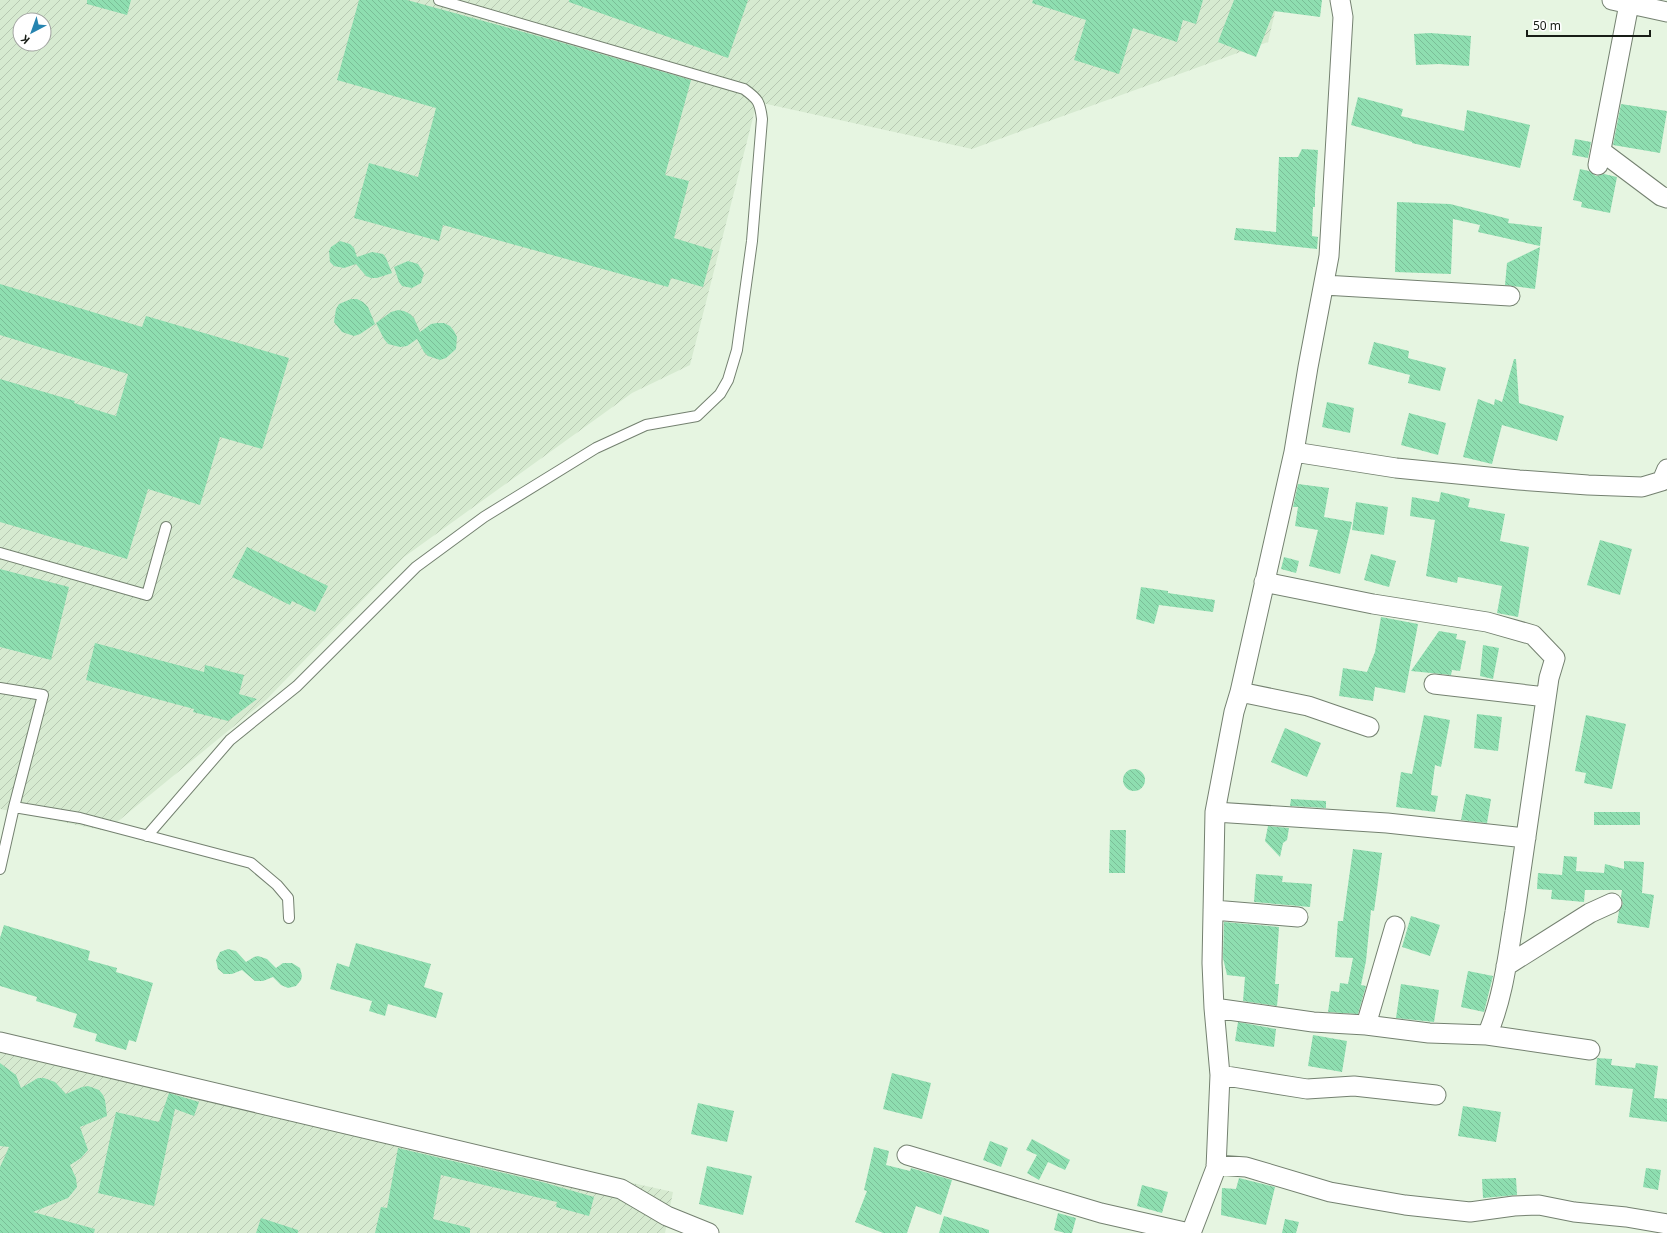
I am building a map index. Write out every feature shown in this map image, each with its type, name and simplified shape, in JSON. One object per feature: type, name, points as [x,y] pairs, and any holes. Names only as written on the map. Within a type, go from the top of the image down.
[{"type":"street","points":[[907,1155],[1101,1214],[1190,1233],[1216,1168],[1220,1075],[1214,1008],[1212,963],[1215,812],[1234,712],[1240,692],[1294,452],[1329,256],[1343,25],[1340,0]]},
{"type":"street","points":[[1667,12],[1620,2],[1600,158],[1661,196],[1667,198]]},
{"type":"street","points":[[1324,285],[1510,296]]},
{"type":"street","points":[[1294,452],[1396,468],[1588,485],[1642,487],[1662,481],[1667,469]]},
{"type":"street","points":[[1264,582],[1373,604],[1487,622],[1533,635],[1554,658],[1546,697],[1506,966],[1492,1025],[1487,1035]]},
{"type":"street","points":[[1434,684],[1546,697]]},
{"type":"street","points":[[1240,692],[1308,706],[1369,727]]},
{"type":"street","points":[[1215,812],[1387,823],[1526,838]]},
{"type":"street","points":[[1506,966],[1590,913],[1612,903]]},
{"type":"street","points":[[1213,910],[1298,917]]},
{"type":"street","points":[[1366,1025],[1395,926]]},
{"type":"street","points":[[1214,1008],[1314,1022],[1366,1025],[1429,1033],[1487,1035],[1590,1050]]},
{"type":"street","points":[[0,1042],[621,1189],[667,1216],[709,1233]]},
{"type":"street","points":[[1220,1075],[1307,1089],[1354,1086],[1436,1095]]},
{"type":"street","points":[[1216,1165],[1246,1167],[1330,1192],[1405,1204],[1470,1212],[1514,1206],[1539,1205],[1574,1212],[1626,1217],[1667,1224]]},
{"type":"lane","points":[[147,836],[230,740],[297,686],[416,567],[484,517],[596,448],[646,425],[697,416],[720,394],[728,380],[737,350],[752,241],[762,119],[761,106],[756,97],[744,89],[439,0]]},
{"type":"lane","points":[[0,554],[147,595],[166,527]]},
{"type":"lane","points":[[0,688],[43,695],[14,807],[0,869]]},
{"type":"lane","points":[[14,807],[80,818],[251,863],[277,884],[288,898],[289,918]]},
{"type":"shaded area","points":[[0,0],[1278,0],[1268,42],[972,149],[757,102],[690,365],[632,393],[404,557],[267,699],[106,831],[0,809]]},
{"type":"shaded area","points":[[0,1043],[673,1192],[665,1233],[0,1233]]},
{"type":"building","points":[[87,0],[131,0],[127,15],[87,4]]},
{"type":"building","points":[[359,0],[407,0],[691,80],[665,175],[689,181],[674,238],[713,250],[703,287],[671,278],[668,287],[443,225],[439,241],[354,218],[369,163],[418,177],[436,108],[337,80]]},
{"type":"building","points":[[569,0],[748,0],[728,58],[569,2]]},
{"type":"building","points":[[1033,0],[1203,0],[1196,24],[1183,20],[1177,42],[1133,28],[1119,74],[1074,60],[1086,20],[1032,3]]},
{"type":"building","points":[[1234,0],[1322,0],[1320,17],[1274,11],[1256,57],[1218,42]]},
{"type":"building","points":[[1430,33],[1471,36],[1469,66],[1439,64],[1416,65],[1414,34]]},
{"type":"building","points":[[1358,97],[1403,109],[1401,116],[1464,131],[1467,110],[1530,125],[1520,168],[1412,143],[1351,125]]},
{"type":"building","points":[[1621,104],[1667,111],[1660,153],[1613,145]]},
{"type":"building","points":[[1575,139],[1591,142],[1588,158],[1572,155]]},
{"type":"building","points":[[1302,149],[1318,150],[1312,236],[1318,237],[1317,249],[1234,240],[1236,228],[1276,232],[1279,157],[1298,157]]},
{"type":"building","points":[[1580,169],[1589,171],[1596,176],[1604,174],[1617,177],[1610,213],[1581,207],[1582,202],[1573,200]]},
{"type":"building","points":[[1397,202],[1450,204],[1509,219],[1508,223],[1542,227],[1540,246],[1478,232],[1480,225],[1453,219],[1451,274],[1395,272]]},
{"type":"building","points":[[340,241],[350,244],[354,248],[357,257],[372,252],[383,254],[392,273],[377,278],[371,278],[366,276],[356,264],[344,268],[334,266],[330,262],[329,251],[331,247]]},
{"type":"building","points":[[1540,247],[1535,289],[1505,285],[1507,263]]},
{"type":"building","points":[[408,261],[418,264],[424,273],[421,283],[412,288],[402,286],[399,282],[394,267]]},
{"type":"building","points":[[0,284],[142,327],[146,316],[289,358],[262,449],[220,437],[200,505],[148,489],[127,559],[0,522],[0,379],[75,401],[74,403],[116,416],[128,374],[0,335]]},
{"type":"building","points":[[351,299],[357,299],[368,307],[375,324],[360,334],[354,336],[342,332],[334,322],[336,309],[339,304]]},
{"type":"building","points":[[398,310],[410,314],[414,318],[420,332],[431,324],[444,323],[450,326],[457,337],[456,349],[446,358],[440,360],[428,356],[417,339],[407,346],[400,347],[388,344],[376,323],[391,312]]},
{"type":"building","points":[[1374,342],[1409,351],[1408,358],[1446,368],[1440,391],[1408,383],[1410,375],[1368,364]]},
{"type":"building","points":[[1514,359],[1516,359],[1519,403],[1564,416],[1557,441],[1502,425],[1492,464],[1463,457],[1478,399],[1494,405],[1495,399],[1502,402]]},
{"type":"building","points":[[1327,402],[1354,408],[1350,433],[1322,427]]},
{"type":"building","points":[[1409,413],[1446,423],[1438,455],[1401,445]]},
{"type":"building","points":[[1298,484],[1329,488],[1324,517],[1352,522],[1340,574],[1309,566],[1318,530],[1295,526],[1298,507],[1293,507]]},
{"type":"building","points":[[1441,492],[1470,499],[1468,507],[1505,514],[1500,541],[1529,547],[1518,617],[1497,613],[1502,586],[1458,577],[1457,583],[1426,576],[1435,520],[1410,516],[1412,497],[1439,502]]},
{"type":"building","points":[[1356,502],[1388,507],[1384,535],[1352,530]]},
{"type":"building","points":[[1600,540],[1632,549],[1620,595],[1587,585]]},
{"type":"building","points":[[247,547],[328,586],[315,612],[292,601],[290,605],[232,577]]},
{"type":"building","points":[[1371,554],[1396,561],[1389,587],[1364,580]]},
{"type":"building","points":[[1284,557],[1299,561],[1296,573],[1281,569]]},
{"type":"building","points":[[0,569],[69,587],[51,660],[0,647]]},
{"type":"building","points":[[1141,587],[1168,591],[1168,593],[1215,600],[1213,612],[1159,605],[1154,624],[1136,619]]},
{"type":"building","points":[[1381,617],[1418,624],[1405,693],[1375,687],[1373,701],[1339,696],[1343,668],[1367,672],[1375,652]]},
{"type":"building","points":[[1439,631],[1457,634],[1456,639],[1466,641],[1460,671],[1452,670],[1451,675],[1411,671]]},
{"type":"building","points":[[95,643],[204,672],[205,665],[244,675],[239,694],[257,699],[228,721],[193,712],[194,709],[86,680]]},
{"type":"building","points":[[1483,645],[1499,648],[1493,679],[1480,676]]},
{"type":"building","points":[[1477,714],[1502,717],[1498,751],[1474,748]]},
{"type":"building","points":[[1424,715],[1450,720],[1441,767],[1435,765],[1431,795],[1438,796],[1435,812],[1396,807],[1401,772],[1412,774]]},
{"type":"building","points":[[1586,715],[1626,724],[1612,789],[1584,783],[1586,773],[1575,771]]},
{"type":"building","points":[[1285,728],[1321,743],[1307,777],[1271,762]]},
{"type":"building","points":[[1134,769],[1142,772],[1145,780],[1142,788],[1134,791],[1126,788],[1123,780],[1126,772]]},
{"type":"building","points":[[1466,794],[1491,799],[1487,823],[1461,820]]},
{"type":"building","points":[[1291,799],[1326,801],[1326,808],[1290,806]]},
{"type":"building","points":[[1594,812],[1640,812],[1640,825],[1594,825]]},
{"type":"building","points":[[1268,826],[1289,828],[1287,840],[1283,843],[1280,857],[1265,841]]},
{"type":"building","points":[[1110,830],[1126,830],[1125,873],[1109,873]]},
{"type":"building","points":[[1353,849],[1382,853],[1374,911],[1371,910],[1366,961],[1361,985],[1366,986],[1358,1014],[1328,1012],[1331,991],[1339,992],[1340,983],[1348,984],[1353,958],[1335,957],[1338,921],[1343,921]]},
{"type":"building","points":[[1564,856],[1577,857],[1576,871],[1604,873],[1605,864],[1624,869],[1624,861],[1644,862],[1642,893],[1654,895],[1649,928],[1617,923],[1619,911],[1623,904],[1621,897],[1622,890],[1585,890],[1584,902],[1551,899],[1552,890],[1537,889],[1538,873],[1562,875]]},
{"type":"building","points":[[1256,874],[1283,876],[1282,882],[1312,884],[1310,907],[1254,902]]},
{"type":"building","points":[[1411,916],[1440,925],[1430,956],[1402,947]]},
{"type":"building","points":[[1224,922],[1279,927],[1275,984],[1279,984],[1277,1006],[1243,1001],[1245,977],[1227,975],[1223,958]]},
{"type":"building","points":[[4,925],[90,951],[88,960],[117,968],[116,972],[153,983],[136,1042],[129,1040],[126,1050],[95,1041],[97,1034],[73,1027],[77,1014],[36,1001],[37,997],[0,986],[0,938]]},
{"type":"building","points":[[356,943],[431,964],[424,987],[443,993],[436,1018],[388,1004],[385,1016],[369,1011],[372,1001],[330,989],[337,963],[349,967]]},
{"type":"building","points":[[228,949],[236,951],[246,962],[258,956],[267,959],[276,968],[283,963],[292,963],[300,968],[302,976],[301,980],[296,986],[288,988],[281,985],[273,977],[263,981],[255,981],[242,970],[232,974],[224,974],[218,969],[216,960],[220,952]]},
{"type":"building","points":[[1468,971],[1493,976],[1484,1012],[1461,1007]]},
{"type":"building","points":[[1401,984],[1439,990],[1434,1022],[1396,1018]]},
{"type":"building","points":[[1238,1022],[1276,1029],[1274,1047],[1235,1041]]},
{"type":"building","points":[[1313,1035],[1347,1041],[1342,1072],[1308,1066]]},
{"type":"building","points":[[1597,1058],[1612,1059],[1611,1065],[1635,1068],[1636,1063],[1658,1066],[1654,1098],[1667,1099],[1667,1122],[1629,1117],[1633,1089],[1595,1085]]},
{"type":"building","points":[[0,1063],[16,1075],[21,1088],[38,1078],[44,1078],[55,1082],[66,1094],[88,1086],[99,1090],[103,1095],[107,1116],[80,1127],[88,1150],[81,1158],[70,1165],[76,1178],[77,1187],[68,1198],[33,1212],[95,1229],[94,1233],[0,1233],[0,1167],[9,1147],[0,1146]]},
{"type":"building","points":[[892,1073],[931,1083],[922,1119],[883,1109]]},
{"type":"building","points":[[169,1093],[199,1102],[194,1116],[175,1109],[154,1206],[98,1193],[116,1112],[159,1122]]},
{"type":"building","points":[[698,1103],[734,1111],[727,1142],[691,1134]]},
{"type":"building","points":[[1463,1106],[1501,1112],[1496,1142],[1458,1136]]},
{"type":"building","points":[[1032,1139],[1070,1160],[1065,1170],[1048,1162],[1039,1180],[1027,1173],[1037,1155],[1026,1150]]},
{"type":"building","points":[[990,1141],[1008,1148],[1001,1167],[983,1160]]},
{"type":"building","points":[[874,1147],[889,1151],[886,1165],[910,1171],[911,1168],[952,1180],[941,1215],[916,1206],[907,1233],[883,1233],[855,1222],[867,1191],[864,1190]]},
{"type":"building","points":[[398,1148],[542,1182],[594,1197],[589,1216],[556,1207],[557,1202],[441,1175],[433,1219],[470,1228],[470,1233],[375,1233],[381,1207],[387,1208]]},
{"type":"building","points":[[707,1166],[752,1176],[743,1215],[699,1204]]},
{"type":"building","points":[[1646,1168],[1661,1170],[1658,1190],[1643,1187]]},
{"type":"building","points":[[1239,1178],[1275,1187],[1266,1225],[1221,1215],[1222,1188],[1236,1189]]},
{"type":"building","points":[[1516,1178],[1517,1195],[1483,1198],[1482,1179]]},
{"type":"building","points":[[1142,1185],[1168,1192],[1162,1213],[1137,1206]]},
{"type":"building","points":[[1058,1213],[1076,1218],[1072,1233],[1054,1230]]},
{"type":"building","points":[[944,1216],[989,1230],[989,1233],[939,1233]]},
{"type":"building","points":[[261,1218],[298,1230],[298,1233],[256,1233]]},
{"type":"building","points":[[1285,1219],[1299,1222],[1296,1233],[1282,1233]]}]
